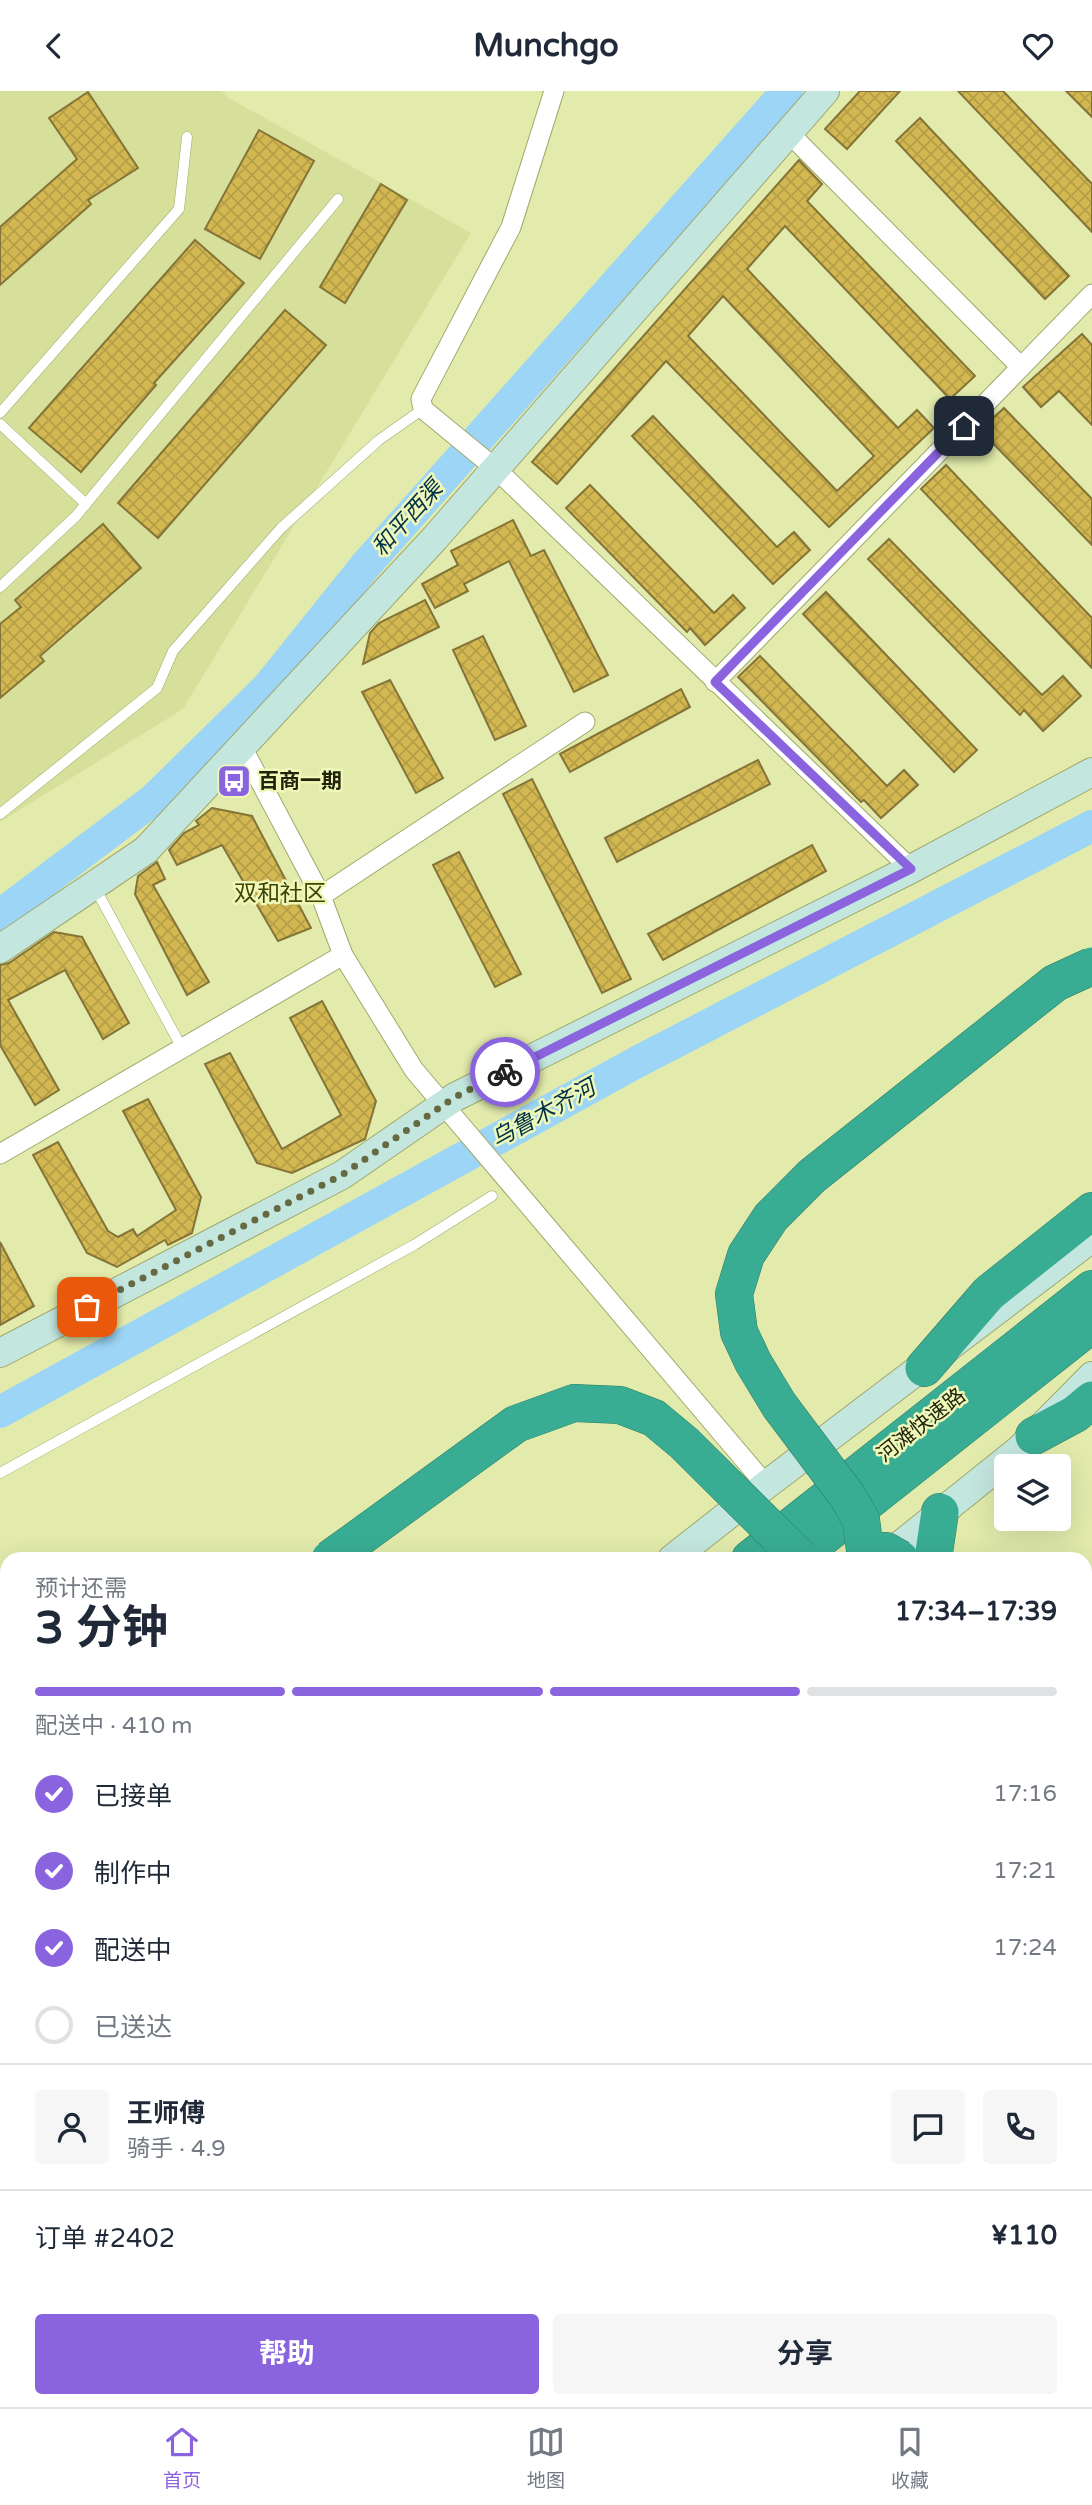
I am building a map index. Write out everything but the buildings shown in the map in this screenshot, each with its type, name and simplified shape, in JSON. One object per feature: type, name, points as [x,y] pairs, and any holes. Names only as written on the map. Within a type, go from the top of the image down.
[{"type":"highway","points":[[872,1552],[861,1520],[848,1497],[779,1405],[753,1363],[739,1332],[734,1294],[746,1255],[771,1217],[812,1176],[1055,983],[1092,966]]},
{"type":"highway","points":[[924,1368],[989,1293],[1092,1210]]},
{"type":"highway","name":"河滩快速路","points":[[759,1552],[1092,1289]]},
{"type":"highway","name":"河滩快速路","points":[[804,1552],[1092,1324]]},
{"type":"highway","points":[[1034,1436],[1075,1414],[1092,1400]]},
{"type":"highway","points":[[340,1552],[516,1424],[574,1403],[621,1405],[654,1417],[684,1443],[794,1552]]},
{"type":"highway","points":[[934,1552],[940,1512]]},
{"type":"street","points":[[554,91],[511,227],[421,399],[427,413],[496,468],[911,869]]},
{"type":"street","points":[[0,949],[146,850],[496,468],[825,91]]},
{"type":"street","points":[[788,132],[1021,367]]},
{"type":"street","points":[[715,682],[1092,294]]},
{"type":"street","points":[[321,896],[585,722]]},
{"type":"street","points":[[242,747],[321,896],[343,955],[415,1070],[448,1114],[766,1485]]},
{"type":"street","points":[[0,1353],[342,1175],[448,1114],[1092,772]]},
{"type":"street","points":[[0,1154],[343,955]]},
{"type":"street","points":[[681,1552],[1092,1238]]},
{"type":"street","points":[[879,1552],[940,1512],[1034,1436],[1092,1376]]},
{"type":"street","points":[[918,1552],[940,1512]]},
{"type":"lane","points":[[0,413],[179,209],[187,137]]},
{"type":"lane","points":[[0,587],[86,504],[338,199]]},
{"type":"lane","points":[[0,814],[157,688],[173,652],[281,528],[379,440],[427,413]]},
{"type":"lane","points":[[0,424],[86,504]]},
{"type":"lane","points":[[93,886],[183,1048]]},
{"type":"lane","points":[[0,1473],[414,1245],[492,1196]]},
{"type":"shaded area","points":[[0,91],[222,91],[227,97],[471,233],[183,709],[0,822]]},
{"type":"waterway","name":"和平西渠","points":[[0,915],[154,799],[267,688],[365,566],[787,91]]},
{"type":"waterway","name":"乌鲁木齐河","points":[[0,1412],[637,1062],[1092,826]]},
{"type":"way so far","points":[[87,1307],[342,1175],[455,1097],[505,1072]]},
{"type":"place","name":"百商一期","points":[[234,781]]},
{"type":"district","name":"双和社区","points":[[280,893]]},
{"type":"route","points":[[505,1072],[911,869],[715,682],[964,426]]}]
